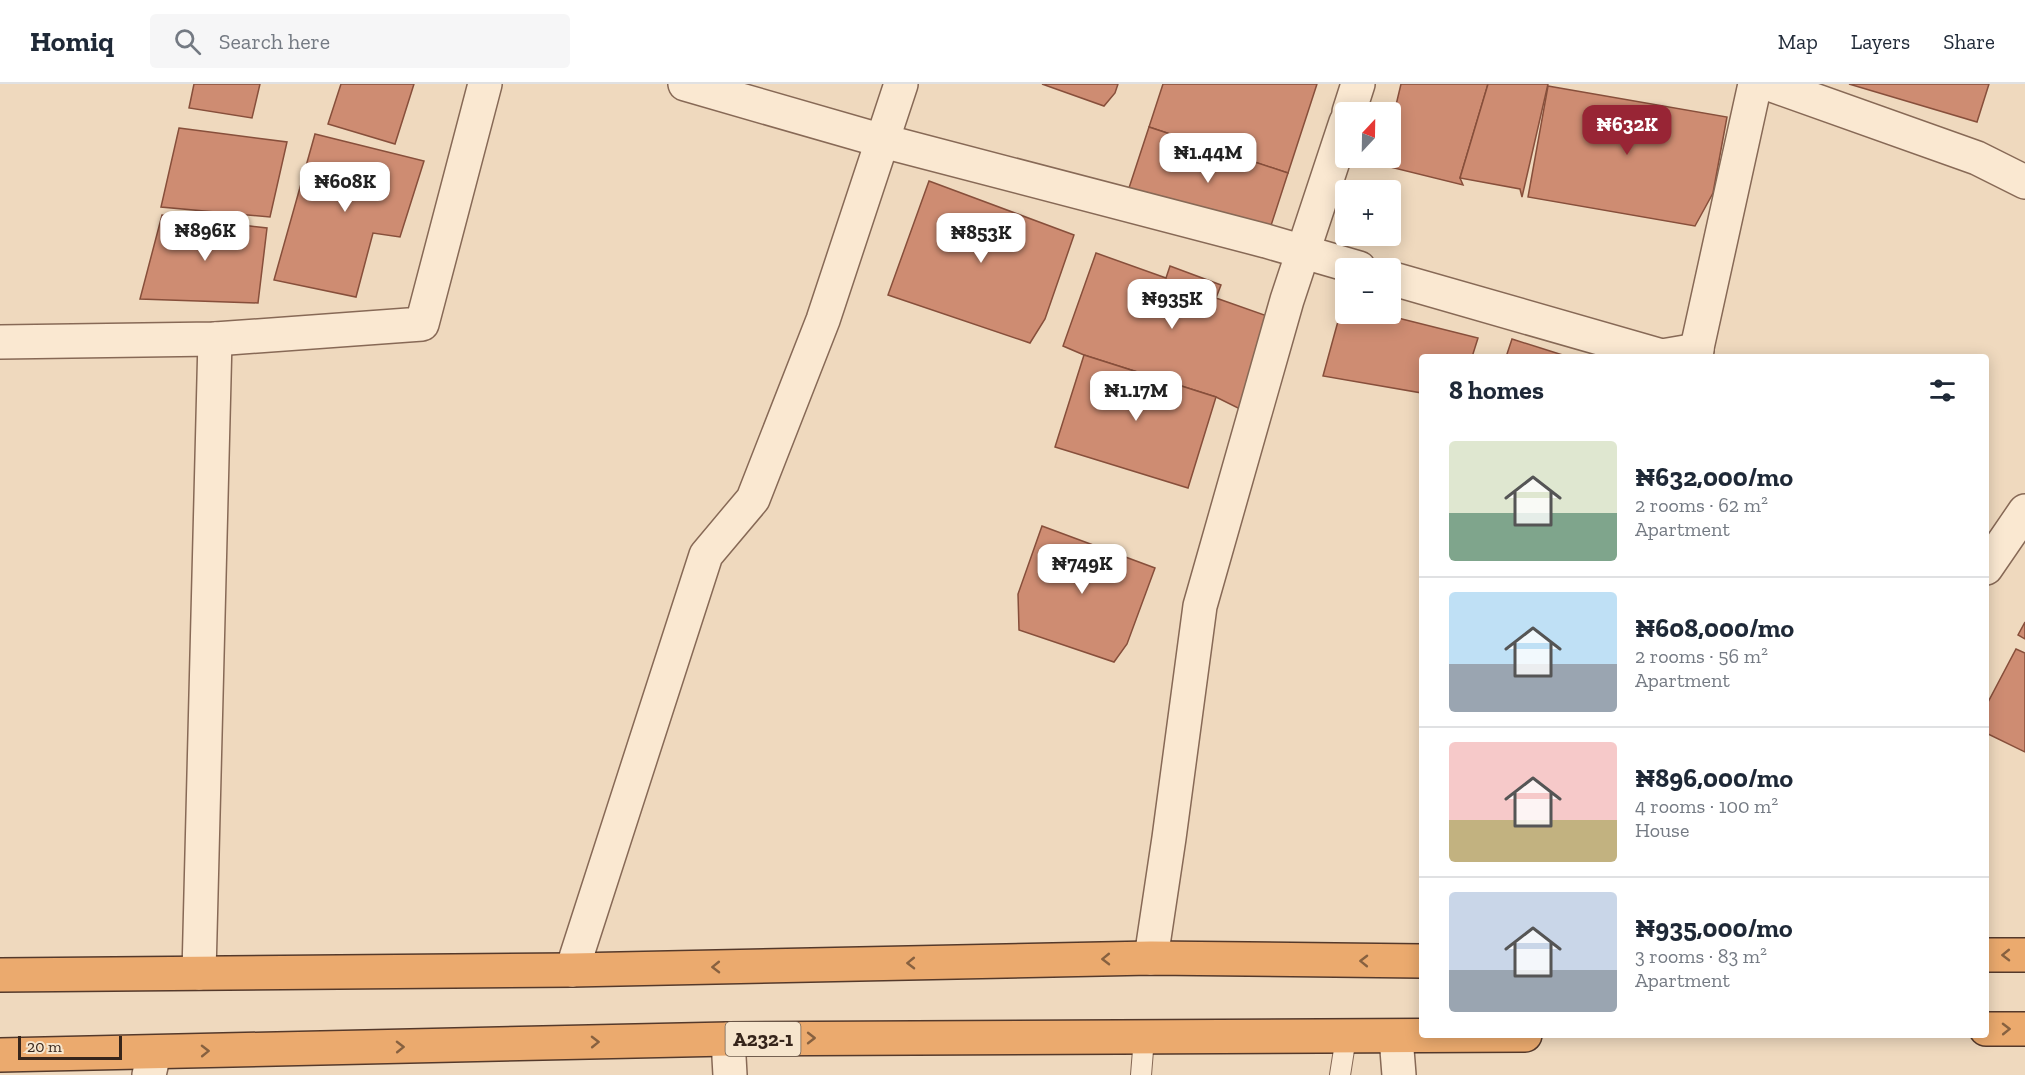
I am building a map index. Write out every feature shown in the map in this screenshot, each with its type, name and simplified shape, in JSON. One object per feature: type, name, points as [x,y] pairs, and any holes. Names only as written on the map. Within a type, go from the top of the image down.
[{"type":"highway","points":[[1989,956],[2025,955]]},
{"type":"highway","points":[[0,975],[572,970],[1151,958],[1419,961]]},
{"type":"highway","points":[[1989,1029],[2025,1029]]},
{"type":"highway","name":"A232-1","points":[[0,1055],[152,1064],[728,1039],[1419,1037]]},
{"type":"street","points":[[0,342],[215,339],[422,324],[485,84]]},
{"type":"street","points":[[685,84],[883,141],[1335,261]]},
{"type":"street","points":[[572,970],[706,555],[753,499],[823,320],[901,84]]},
{"type":"street","points":[[1352,102],[1358,84]]},
{"type":"street","points":[[1696,353],[1755,84]]},
{"type":"street","points":[[1769,84],[1977,158],[2025,182]]},
{"type":"street","points":[[1151,958],[1200,606],[1287,300],[1335,155]]},
{"type":"street","points":[[1401,281],[1655,354]]},
{"type":"street","points":[[199,974],[215,339]]},
{"type":"street","points":[[1989,564],[2025,511]]},
{"type":"street","points":[[1396,1037],[1399,1075]]},
{"type":"street","points":[[728,1039],[730,1075]]},
{"type":"lane","points":[[1340,1075],[1346,1037]]},
{"type":"lane","points":[[1141,1075],[1144,1038]]},
{"type":"building","points":[[194,84],[260,84],[252,118],[189,108]]},
{"type":"building","points":[[341,84],[414,84],[395,144],[328,124]]},
{"type":"building","points":[[1042,84],[1118,84],[1115,93],[1104,106]]},
{"type":"building","points":[[1163,84],[1317,84],[1288,173],[1149,127]]},
{"type":"building","points":[[1401,84],[1488,84],[1460,178],[1463,185],[1394,168],[1401,168],[1401,102],[1397,102]]},
{"type":"building","points":[[1488,84],[1548,84],[1522,197],[1520,189],[1460,178]]},
{"type":"building","points":[[1849,84],[1989,84],[1977,122]]},
{"type":"building","points":[[1548,86],[1727,117],[1713,193],[1695,226],[1528,197]]},
{"type":"building","points":[[1149,127],[1288,173],[1266,241],[1127,194]]},
{"type":"building","points":[[179,128],[287,142],[270,217],[161,207]]},
{"type":"building","points":[[315,134],[424,161],[400,237],[373,233],[356,297],[274,280]]},
{"type":"building","points":[[929,181],[1074,235],[1045,319],[1030,343],[888,295]]},
{"type":"building","points":[[162,215],[267,228],[258,303],[140,299]]},
{"type":"building","points":[[1096,253],[1166,278],[1170,266],[1221,285],[1216,298],[1281,321],[1248,413],[1216,397],[1084,355],[1063,346]]},
{"type":"building","points":[[1401,319],[1478,338],[1473,354],[1419,354],[1419,392],[1323,376],[1337,324],[1401,324]]},
{"type":"building","points":[[1512,339],[1560,354],[1507,354]]},
{"type":"building","points":[[1084,355],[1216,397],[1188,488],[1055,447]]},
{"type":"building","points":[[1042,526],[1155,568],[1127,644],[1114,662],[1019,630],[1018,594]]},
{"type":"building","points":[[2025,622],[2025,639],[2018,635]]},
{"type":"building","points":[[2016,649],[2025,653],[2025,752],[1989,734],[1989,700]]}]
